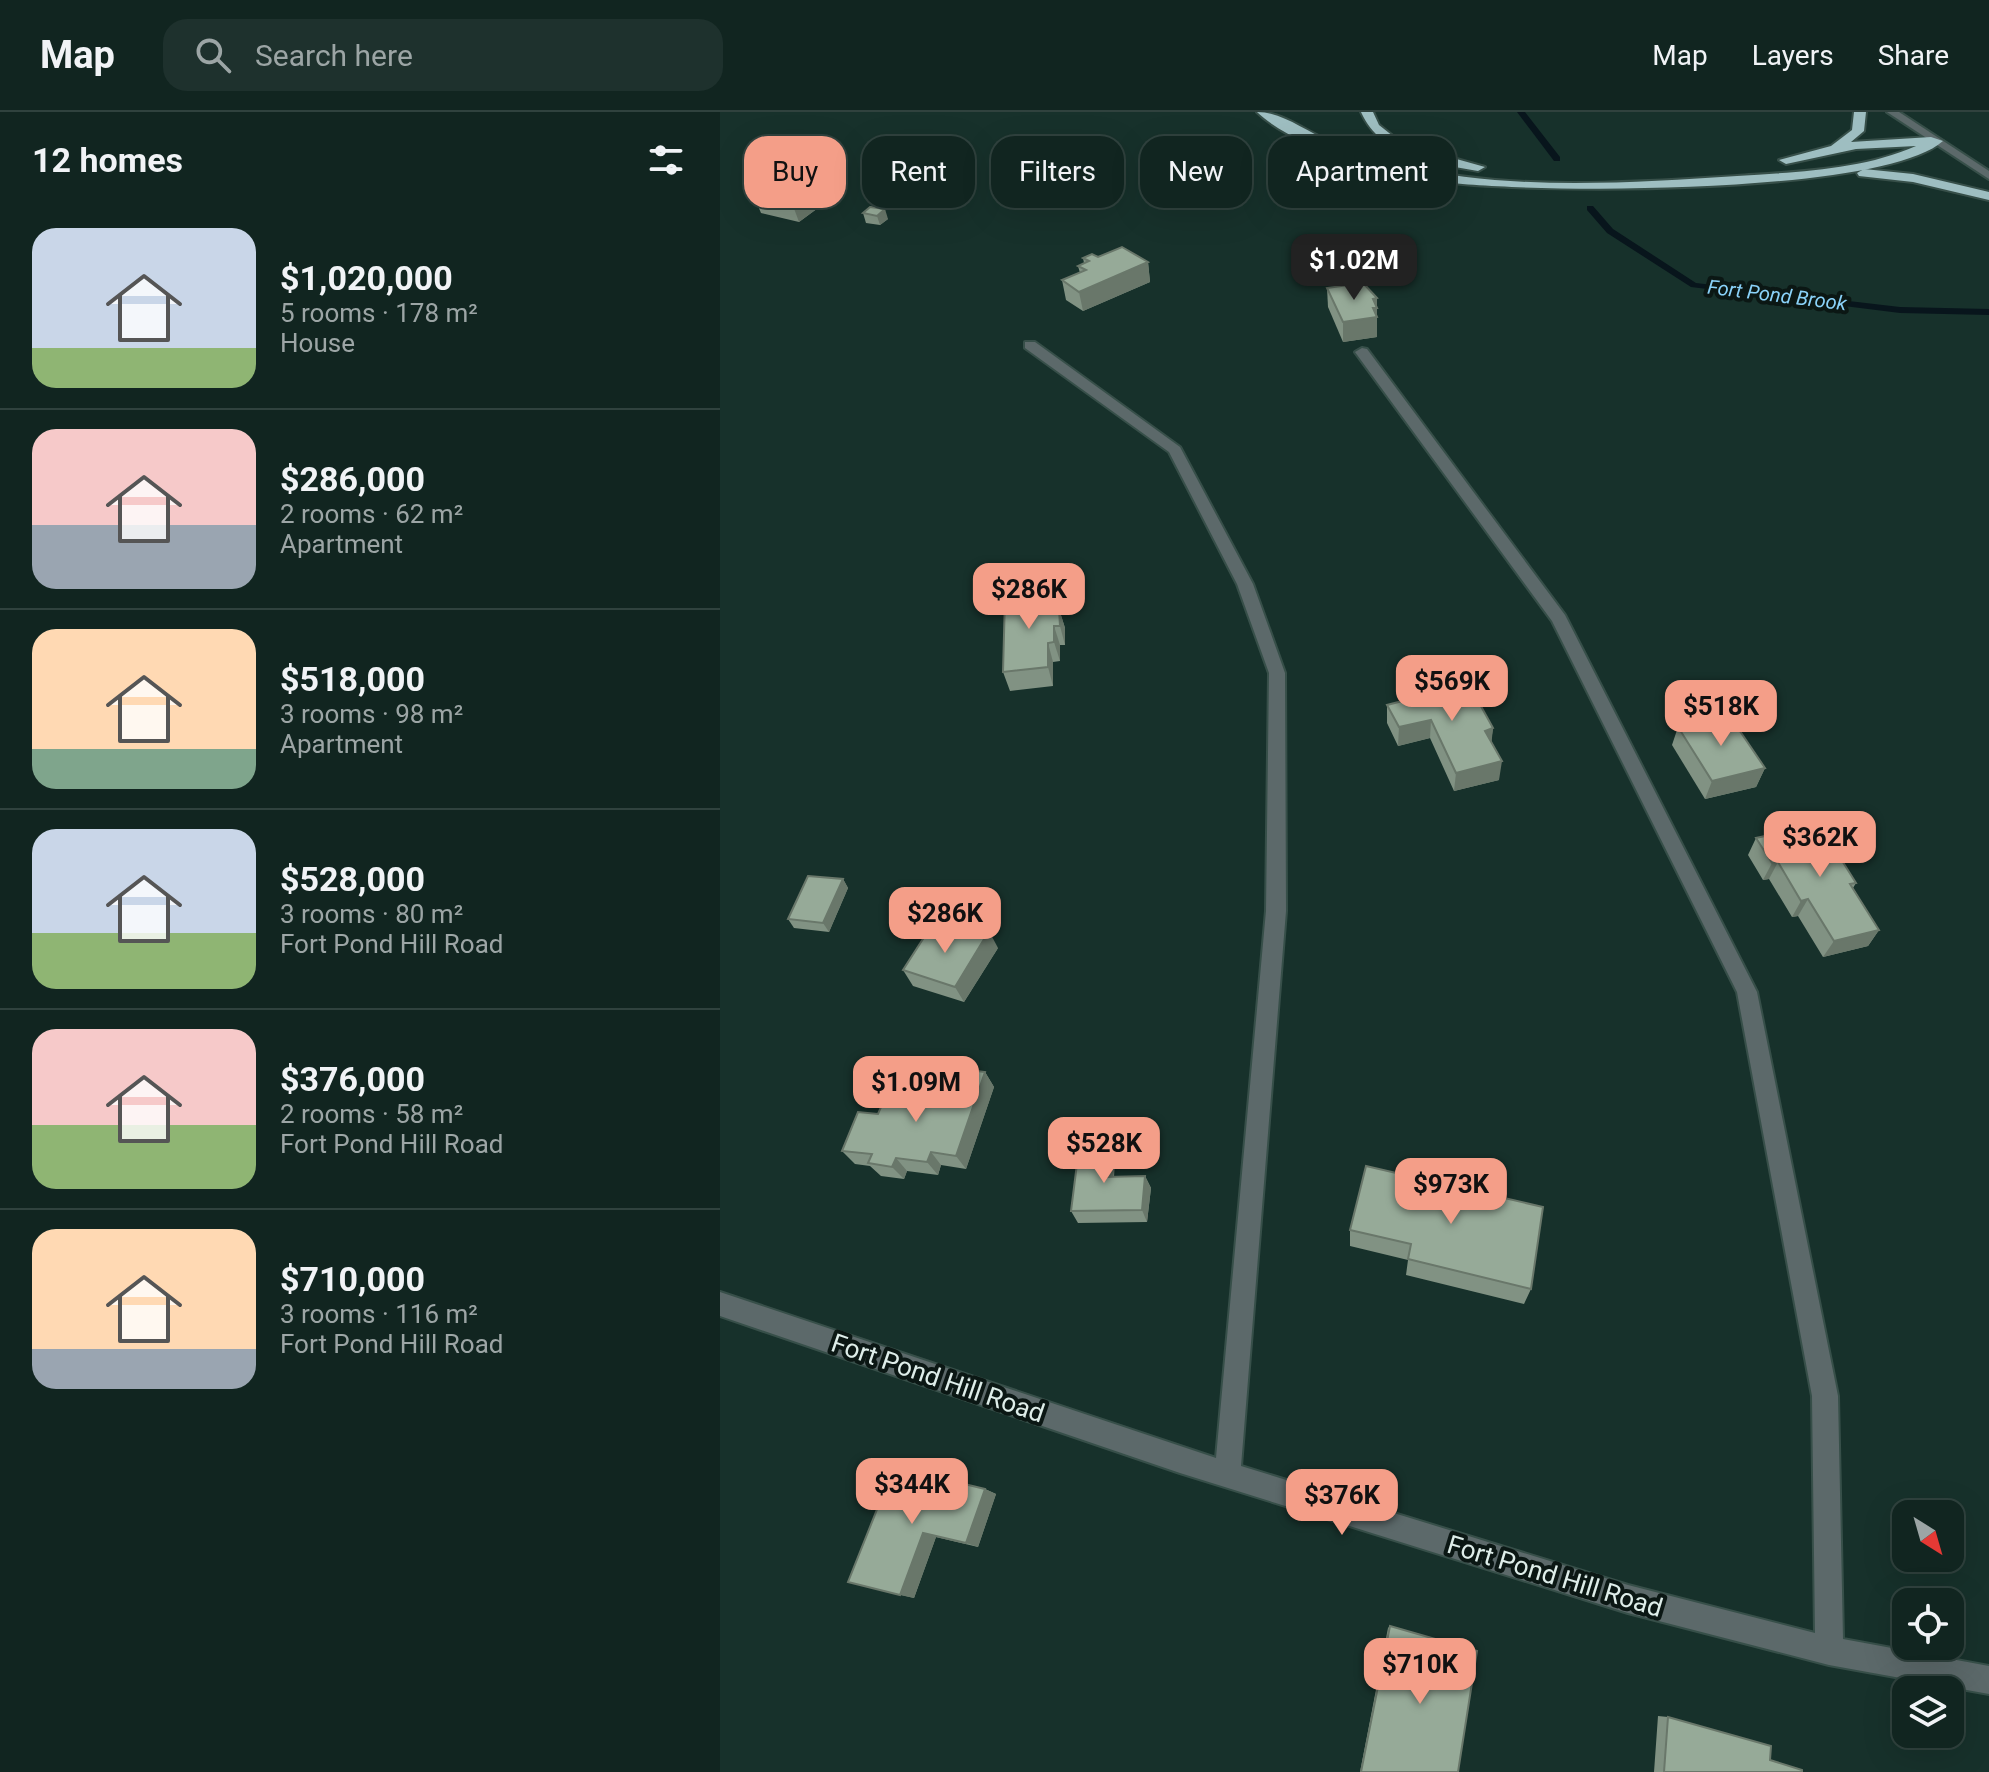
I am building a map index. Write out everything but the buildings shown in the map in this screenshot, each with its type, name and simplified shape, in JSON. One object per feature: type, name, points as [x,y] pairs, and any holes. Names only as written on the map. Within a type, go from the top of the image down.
[{"type":"highway","points":[[1263,112],[1311,140],[1351,157],[1440,178],[1555,186],[1688,182],[1801,172],[1884,162],[1926,150],[1937,141]]},
{"type":"highway","points":[[1367,112],[1382,136],[1409,151],[1480,168],[1519,171],[1684,171],[1769,162],[1897,140],[1937,141]]},
{"type":"highway","points":[[1829,150],[1851,139],[1858,131],[1860,112]]},
{"type":"highway","points":[[1801,172],[1847,172],[1913,178],[1989,196]]},
{"type":"street","points":[[1892,112],[1989,176]]},
{"type":"street","points":[[1030,345],[1175,450],[1245,584],[1277,673],[1276,911],[1227,1475]]},
{"type":"street","points":[[1362,352],[1559,619],[1747,992],[1825,1396],[1829,1651]]},
{"type":"street","name":"Fort Pond Hill Road","points":[[720,1304],[1227,1475],[1628,1599],[1829,1651],[1989,1680]]},
{"type":"waterway","name":"Fort Pond Brook","points":[[1521,112],[1557,159]]},
{"type":"waterway","name":"Fort Pond Brook","points":[[1590,208],[1610,231],[1694,285],[1900,310],[1989,312]]}]
